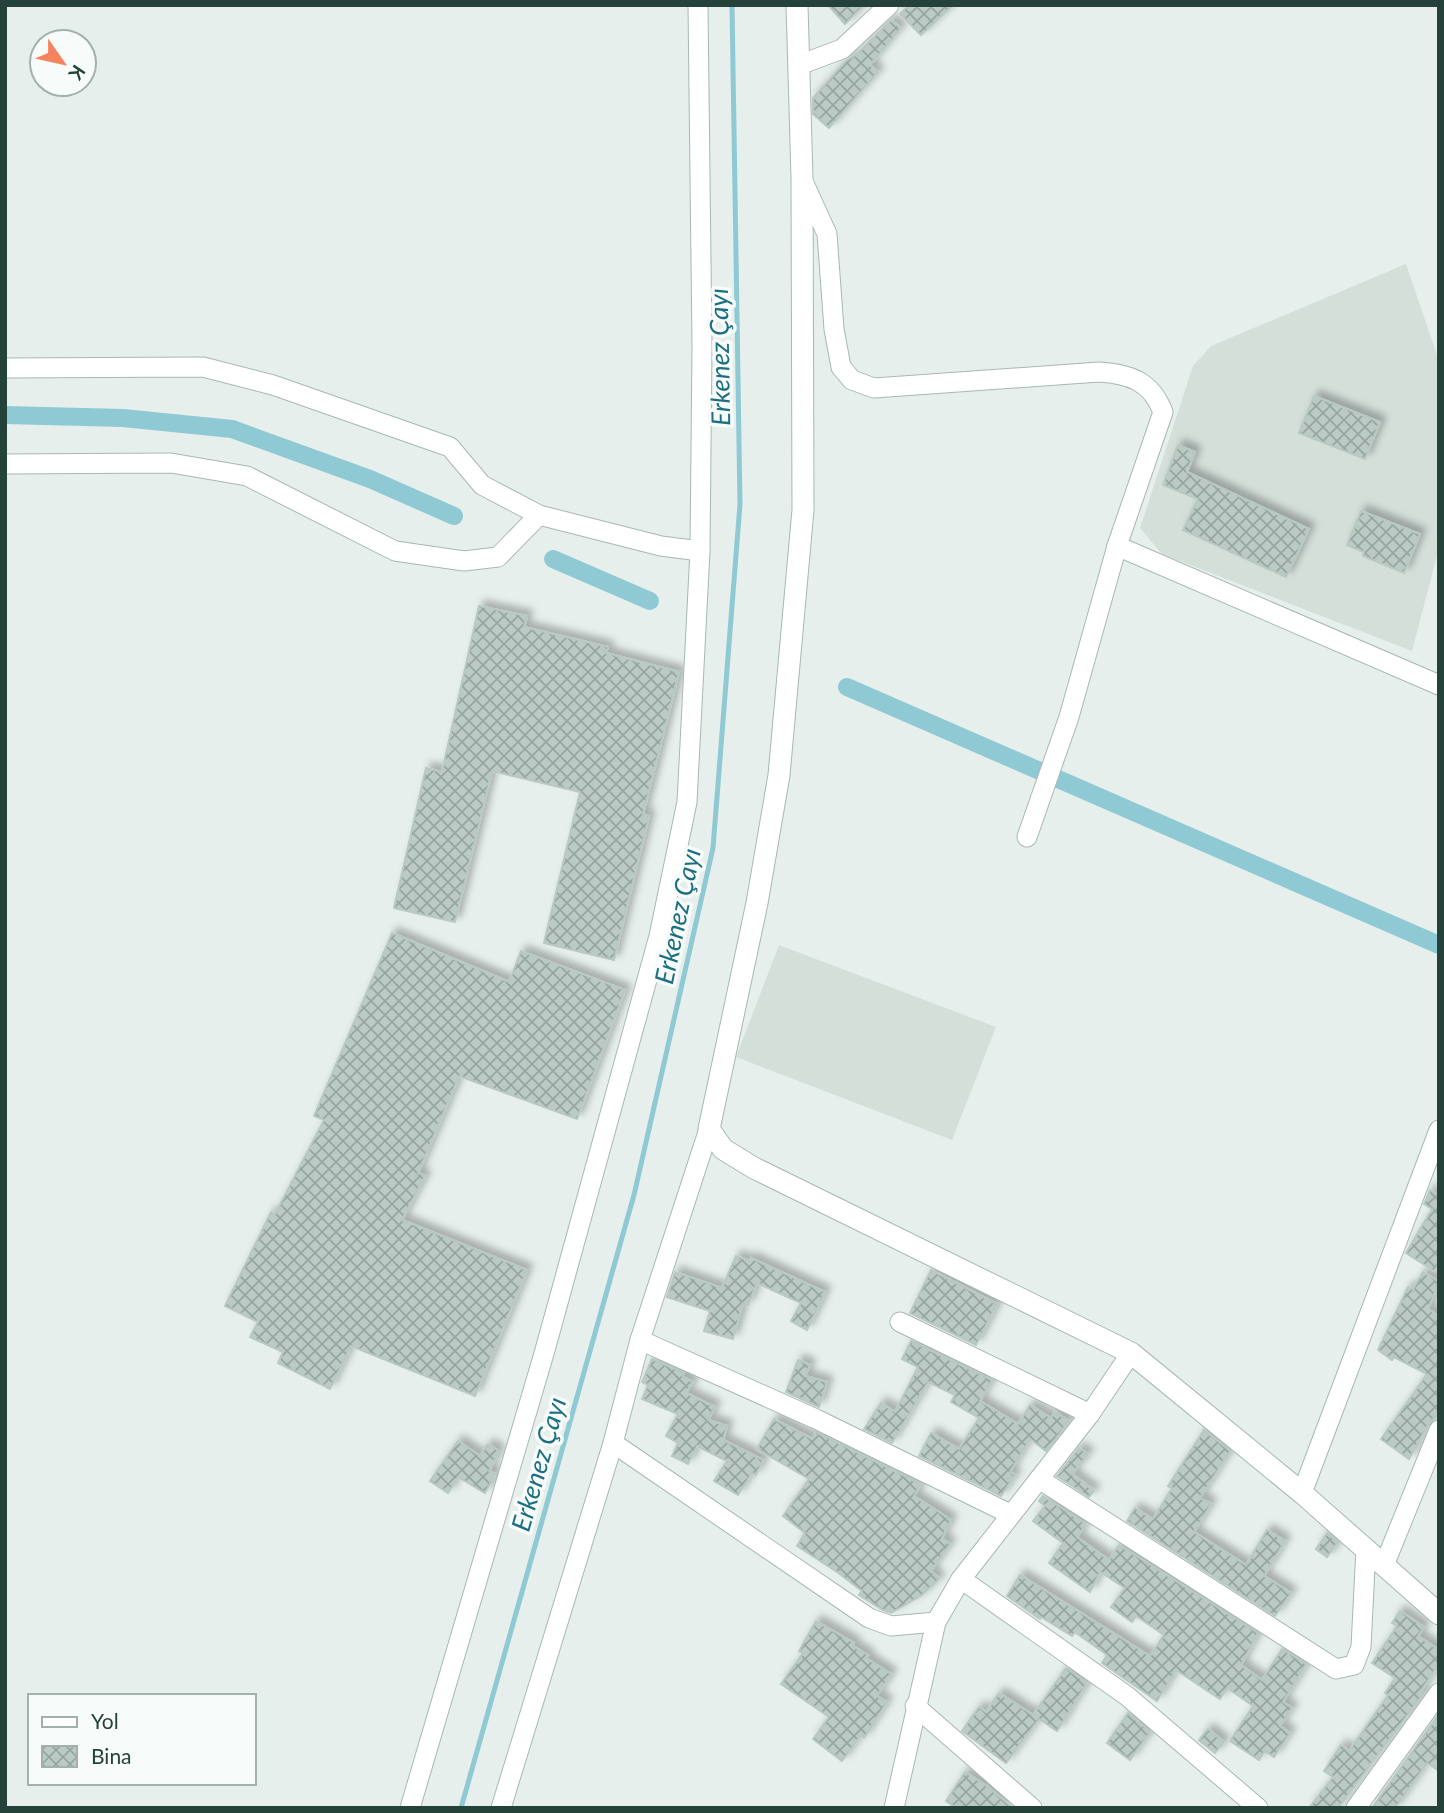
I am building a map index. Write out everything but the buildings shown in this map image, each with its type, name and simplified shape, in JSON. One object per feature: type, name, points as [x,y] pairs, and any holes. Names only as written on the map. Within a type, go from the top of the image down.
[{"type":"street","points":[[410,1808],[545,1350],[659,936],[687,802],[700,551],[702,346],[698,5]]},
{"type":"street","points":[[501,1808],[613,1443],[640,1340],[709,1129],[757,903],[779,775],[803,510],[802,178],[797,5]]},
{"type":"street","points":[[799,65],[842,49],[889,5]]},
{"type":"street","points":[[802,178],[827,234],[834,329],[841,367],[852,380],[874,388],[1099,372],[1124,373],[1152,390],[1163,412],[1160,428],[1118,546],[1056,753],[1029,828]]},
{"type":"street","points":[[5,368],[203,367],[273,385],[450,447],[482,485],[538,515],[661,546],[700,551]]},
{"type":"street","points":[[5,464],[171,463],[247,476],[395,551],[464,561],[498,557],[538,515]]},
{"type":"street","points":[[1118,546],[1439,685]]},
{"type":"street","points":[[709,1129],[723,1149],[754,1168],[1131,1353],[1385,1563],[1439,1614]]},
{"type":"street","points":[[1302,1493],[1439,1130]]},
{"type":"street","points":[[900,1322],[1090,1414]]},
{"type":"street","points":[[640,1340],[816,1419],[1010,1514]]},
{"type":"street","points":[[894,1808],[936,1622],[961,1579],[1090,1414],[1131,1353]]},
{"type":"street","points":[[1385,1563],[1439,1430]]},
{"type":"street","points":[[613,1443],[869,1618],[891,1626],[936,1622]]},
{"type":"street","points":[[1039,1479],[1336,1669],[1354,1665],[1361,1647],[1366,1548]]},
{"type":"street","points":[[961,1579],[1127,1696],[1258,1808]]},
{"type":"street","points":[[1356,1808],[1439,1693]]},
{"type":"street","points":[[915,1706],[1032,1808]]},
{"type":"shaded area","points":[[1406,264],[1439,361],[1439,548],[1412,651],[1162,554],[1140,528],[1193,366],[1211,346]]},
{"type":"shaded area","points":[[779,945],[996,1027],[952,1140],[736,1057]]},
{"type":"waterway","name":"Erkenez Çayı","points":[[461,1808],[634,1195],[713,848],[740,504],[732,5]]},
{"type":"waterway","points":[[5,415],[123,418],[232,429],[370,479],[454,516]]},
{"type":"waterway","points":[[553,559],[650,601]]},
{"type":"waterway","points":[[847,687],[1439,945]]}]
